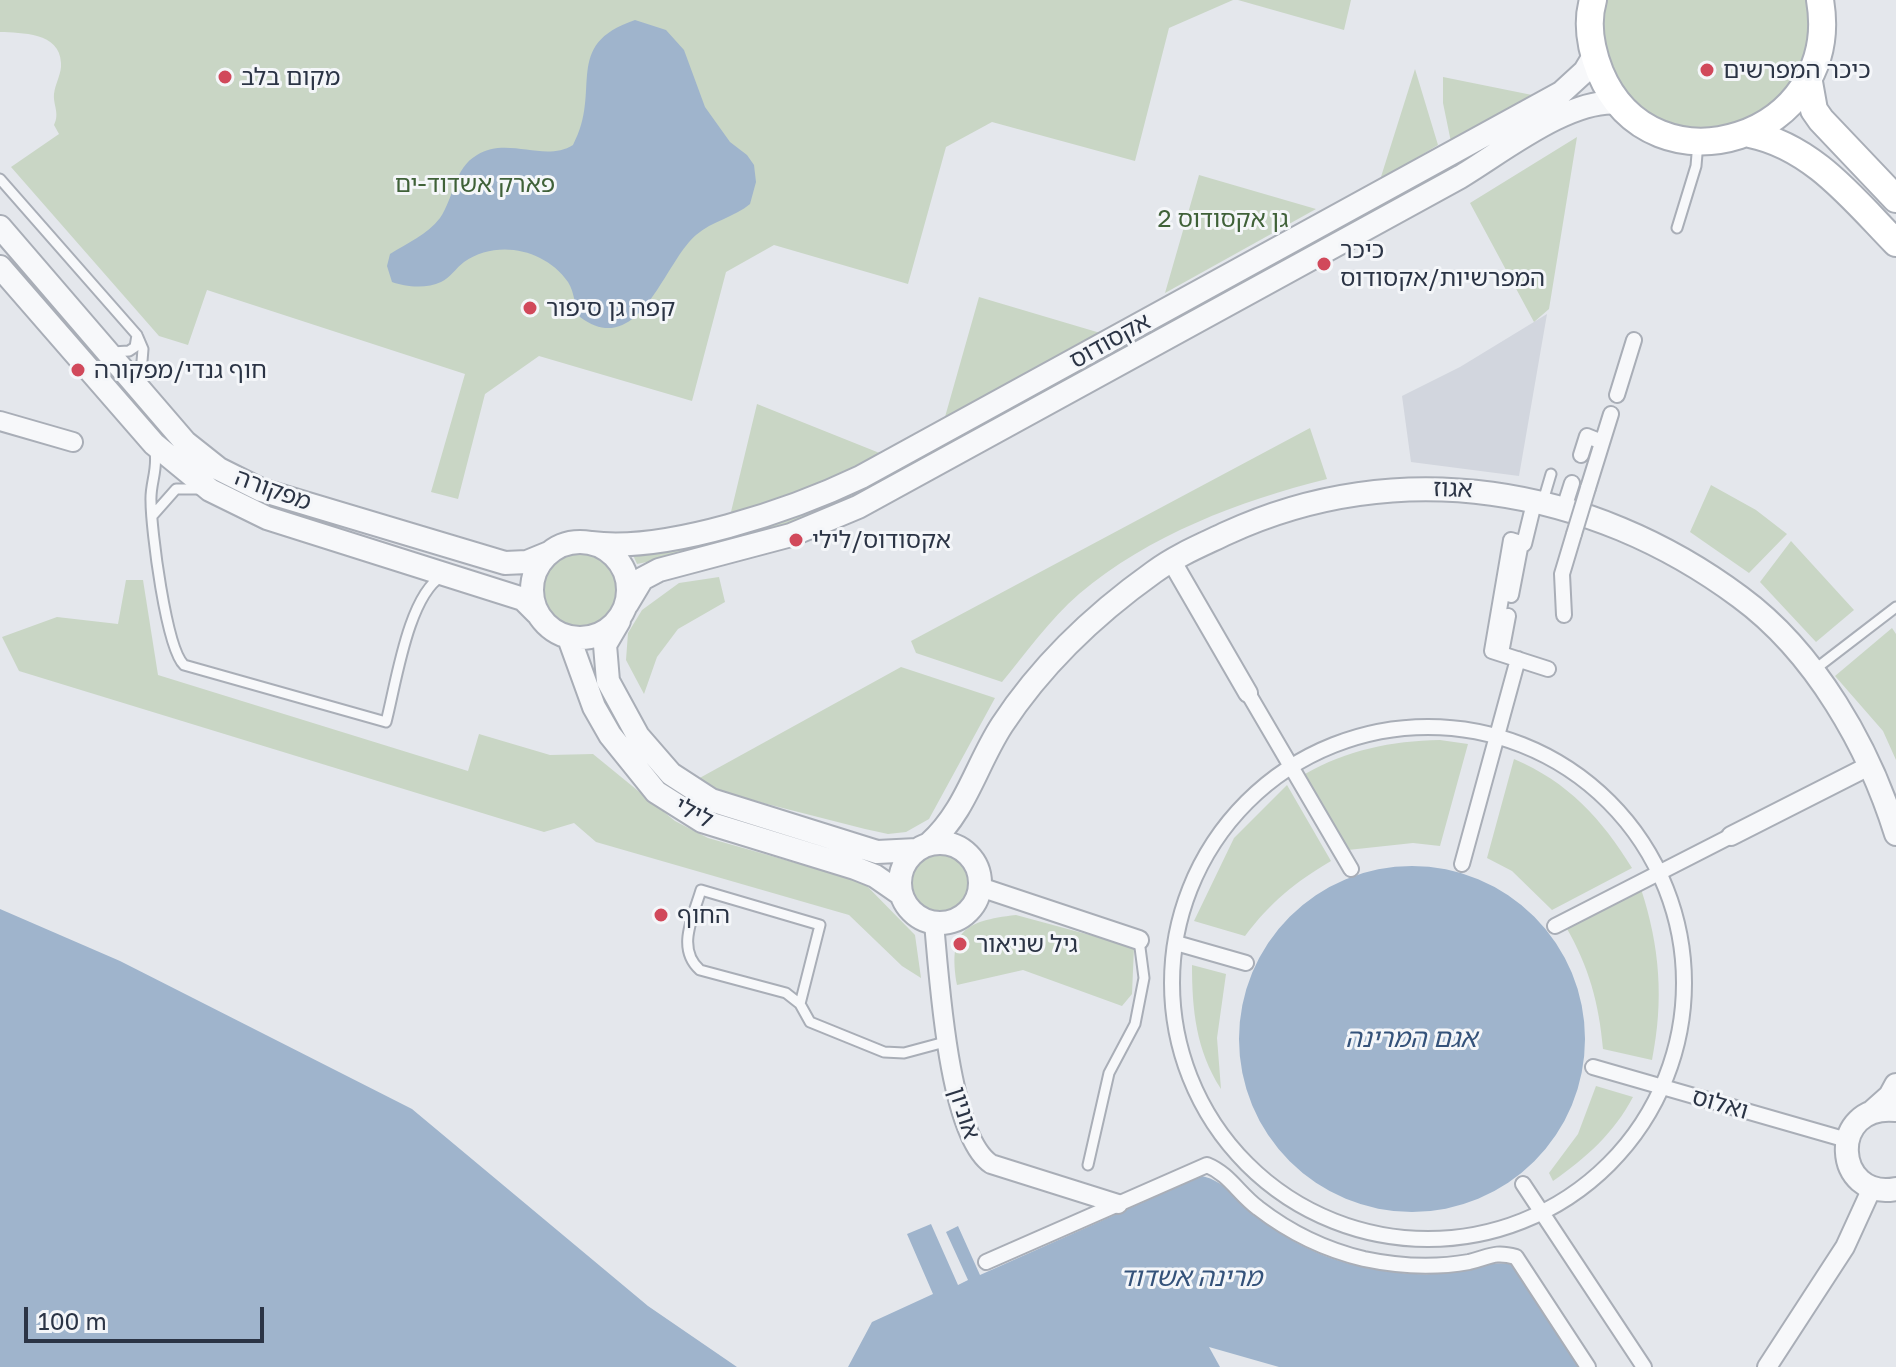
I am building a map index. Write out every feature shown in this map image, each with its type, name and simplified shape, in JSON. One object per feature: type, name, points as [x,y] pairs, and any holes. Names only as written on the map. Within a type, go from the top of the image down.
[{"type":"main road","points":[[1593,0],[1590,31],[1594,56],[1604,81],[1620,103],[1658,131],[1698,141],[1727,140],[1750,134],[1784,113],[1809,82],[1822,39],[1820,0]]},
{"type":"main road","points":[[1809,82],[1814,110],[1821,120],[1896,199]]},
{"type":"main road","points":[[1750,134],[1770,138],[1814,163],[1896,243]]},
{"type":"street","name":"אקסודוס","points":[[591,543],[632,546],[740,522],[814,499],[861,477],[1561,93],[1585,71],[1594,56]]},
{"type":"street","name":"אקסודוס","points":[[623,612],[642,579],[659,570],[791,535],[858,507],[1460,177],[1551,122],[1591,102],[1620,103]]},
{"type":"street","name":"מפקורה","points":[[0,227],[185,442],[219,469],[261,490],[505,563],[527,562],[549,553]]},
{"type":"street","name":"מפקורה","points":[[0,267],[154,444],[210,490],[267,518],[523,599],[537,613]]},
{"type":"street","points":[[1617,395],[1634,340]]},
{"type":"street","points":[[1564,615],[1562,574],[1611,414]]},
{"type":"street","points":[[0,421],[73,442]]},
{"type":"street","points":[[1581,455],[1587,436],[1602,442]]},
{"type":"street","points":[[1548,669],[1492,651],[1511,540],[1524,544],[1547,503],[1572,483]]},
{"type":"street","name":"אגוז","points":[[923,847],[943,831],[973,785],[1000,728],[1048,665],[1116,601],[1171,560],[1266,516],[1340,496],[1437,487],[1479,489],[1547,503],[1671,552],[1741,597],[1772,626],[1812,672],[1845,721],[1869,766],[1896,834]]},
{"type":"street","points":[[576,542],[591,543],[618,559],[629,588],[623,612],[596,637],[569,638],[545,624],[537,613],[532,597],[533,581],[549,553],[576,542]]},
{"type":"street","points":[[1511,595],[1521,543]]},
{"type":"street","points":[[1171,560],[1351,869]]},
{"type":"street","name":"לילי","points":[[623,612],[605,645],[608,681],[638,736],[671,774],[711,800],[877,852],[923,847]]},
{"type":"street","points":[[1501,654],[1508,616]]},
{"type":"street","name":"לילי","points":[[569,638],[604,726],[625,757],[656,792],[702,821],[865,872],[901,894]]},
{"type":"street","points":[[1462,864],[1518,659]]},
{"type":"street","points":[[1447,727],[1497,737],[1574,771],[1600,792],[1643,842],[1659,873],[1680,935],[1683,969],[1678,1036],[1663,1087],[1640,1127],[1592,1178],[1540,1208],[1471,1234],[1418,1241],[1355,1234],[1295,1206],[1249,1164],[1195,1088],[1177,1031],[1171,998],[1176,943],[1193,890],[1213,846],[1242,808],[1292,768],[1330,746],[1389,729],[1447,727]]},
{"type":"street","points":[[1555,926],[1869,766]]},
{"type":"street","name":"אגוז","points":[[971,857],[966,818],[973,785]]},
{"type":"street","points":[[952,844],[971,857],[980,887],[970,909],[960,918],[934,923],[913,913],[901,894],[902,869],[923,847],[952,844]]},
{"type":"street","points":[[980,887],[1139,940]]},
{"type":"street","name":"אוניון","points":[[934,923],[947,1059],[981,1158],[991,1164],[1118,1204]]},
{"type":"street","points":[[1176,943],[1246,963]]},
{"type":"street","name":"ואלוס","points":[[1593,1067],[1847,1140]]},
{"type":"street","points":[[1896,1085],[1890,1096],[1852,1128],[1847,1140],[1851,1169],[1872,1188],[1896,1189]]},
{"type":"street","points":[[1872,1112],[1896,1110]]},
{"type":"street","points":[[986,1262],[1207,1165],[1223,1171],[1256,1207],[1283,1226],[1349,1255],[1433,1265],[1469,1261],[1498,1252],[1516,1257],[1588,1367]]},
{"type":"street","points":[[1523,1184],[1644,1367]]},
{"type":"street","points":[[1767,1367],[1845,1247],[1872,1188]]},
{"type":"lane","points":[[1677,228],[1696,166],[1698,141]]},
{"type":"lane","points":[[0,179],[137,335],[144,359],[140,390]]},
{"type":"lane","points":[[107,352],[129,351],[135,347],[137,335]]},
{"type":"lane","points":[[154,444],[157,460],[150,503],[173,646],[184,665],[386,722],[418,604],[430,584],[445,574]]},
{"type":"lane","points":[[1547,503],[1551,474]]},
{"type":"lane","points":[[153,515],[176,489],[210,490]]},
{"type":"lane","points":[[1812,672],[1896,607]]},
{"type":"lane","points":[[800,1004],[820,925],[701,890],[685,950],[689,961],[700,970],[786,993],[800,1004],[810,1022],[884,1052],[904,1053],[945,1042]]},
{"type":"lane","points":[[1088,1165],[1109,1073],[1135,1024],[1144,978],[1139,940]]},
{"type":"shaded area","points":[[1547,314],[1519,476],[1411,462],[1402,396],[1460,367]]},
{"type":"green space","name":"פארק אשדוד-ים","points":[[0,0],[1233,0],[1169,28],[1135,161],[992,122],[946,147],[908,284],[774,245],[726,272],[692,401],[539,356],[485,394],[458,499],[431,492],[465,374],[207,290],[188,345],[159,336],[11,167],[59,134],[54,125],[54,94],[61,63],[59,53],[47,40],[28,34],[0,32]]},
{"type":"green space","points":[[1238,0],[1351,0],[1344,30]]},
{"type":"green space","name":"כיכר המפרשים","points":[[1605,0],[1808,0],[1804,57],[1782,97],[1747,121],[1706,129],[1665,121],[1630,96],[1608,56]]},
{"type":"green space","points":[[1415,69],[1438,145],[1380,180]]},
{"type":"green space","points":[[1443,77],[1537,96],[1451,142],[1443,103]]},
{"type":"green space","points":[[1550,107],[1474,164],[832,510],[721,547],[637,564],[633,555],[785,514]]},
{"type":"green space","points":[[1577,137],[1549,309],[1534,322],[1470,203]]},
{"type":"green space","name":"גן אקסודוס 2","points":[[1199,175],[1316,209],[1165,293]]},
{"type":"green space","points":[[979,297],[1107,335],[943,424]]},
{"type":"green space","points":[[757,404],[882,454],[818,491],[730,516]]},
{"type":"green space","points":[[1310,428],[1327,479],[1228,509],[1135,554],[1068,604],[1002,682],[916,653],[911,641]]},
{"type":"green space","points":[[1711,485],[1756,510],[1787,534],[1749,573],[1690,532]]},
{"type":"green space","points":[[1791,541],[1854,610],[1816,642],[1760,582]]},
{"type":"green space","points":[[580,550],[595,553],[608,562],[617,575],[620,590],[617,605],[608,618],[595,627],[580,630],[565,627],[552,618],[543,605],[540,590],[543,575],[552,562],[565,553]]},
{"type":"green space","points":[[719,577],[725,602],[678,629],[657,657],[644,694],[626,660],[628,633],[642,610],[679,583]]},
{"type":"green space","points":[[126,580],[143,580],[158,675],[468,771],[479,734],[550,755],[593,754],[675,821],[708,838],[863,882],[915,935],[921,978],[902,966],[849,915],[596,842],[574,823],[544,832],[19,671],[2,637],[57,617],[118,624]]},
{"type":"green space","points":[[1892,628],[1896,634],[1896,760],[1883,731],[1835,676]]},
{"type":"green space","points":[[901,667],[995,698],[929,819],[906,832],[888,834],[865,829],[716,791],[696,780]]},
{"type":"green space","points":[[1440,740],[1468,744],[1440,846],[1413,843],[1348,850],[1305,774],[1370,748]]},
{"type":"green space","points":[[1514,759],[1551,779],[1582,804],[1596,818],[1632,868],[1552,910],[1512,871],[1487,858]]},
{"type":"green space","points":[[1287,785],[1331,861],[1284,894],[1245,936],[1194,921],[1234,838]]},
{"type":"green space","points":[[940,849],[964,859],[974,883],[964,907],[940,917],[916,907],[906,883],[916,859]]},
{"type":"green space","points":[[1641,889],[1658,974],[1658,1016],[1652,1060],[1603,1049],[1592,986],[1566,927]]},
{"type":"green space","points":[[1016,915],[1134,947],[1132,994],[1122,1006],[1023,970],[957,985],[955,953],[963,932],[983,921]]},
{"type":"green space","points":[[1192,965],[1226,974],[1217,1038],[1221,1089],[1206,1060],[1197,1029]]},
{"type":"green space","points":[[1596,1086],[1633,1097],[1598,1144],[1553,1181],[1549,1173],[1578,1134]]},
{"type":"water","points":[[635,20],[666,30],[684,50],[705,107],[730,142],[754,165],[756,182],[750,204],[696,235],[648,303],[634,318],[619,327],[601,327],[580,317],[570,286],[558,271],[534,255],[520,251],[491,251],[477,255],[444,280],[429,286],[392,282],[387,266],[390,254],[435,224],[469,161],[489,150],[501,148],[550,151],[573,145],[585,106],[591,56],[598,42],[612,30]]},
{"type":"water","name":"אגם המרינה","points":[[1412,866],[1446,869],[1494,886],[1522,905],[1546,929],[1565,957],[1578,989],[1585,1039],[1582,1073],[1565,1121],[1546,1149],[1522,1173],[1494,1192],[1462,1205],[1412,1212],[1378,1209],[1330,1192],[1302,1173],[1278,1149],[1259,1121],[1246,1089],[1239,1039],[1242,1005],[1259,957],[1278,929],[1302,905],[1330,886],[1362,873]]},
{"type":"water","points":[[0,909],[120,961],[412,1109],[648,1306],[737,1367],[0,1367]]},
{"type":"water","name":"מרינה אשדוד","points":[[1202,1176],[1223,1186],[1251,1212],[1281,1233],[1314,1251],[1349,1264],[1423,1274],[1495,1263],[1514,1265],[1579,1367],[848,1367],[872,1322],[933,1294],[907,1234],[931,1224],[958,1285],[968,1280],[946,1232],[958,1226],[980,1275]]},
{"type":"pier","points":[[1209,1347],[1279,1367],[1220,1367]]},
{"type":"place","name":"כיכר המפרשים","points":[[1707,70]]},
{"type":"place","name":"מקום בלב","points":[[225,77]]},
{"type":"place","name":"כיכר המפרשיות/אקסודוס","points":[[1324,264]]},
{"type":"place","name":"קפה גן סיפור","points":[[530,308]]},
{"type":"place","name":"חוף גנדי/מפקורה","points":[[78,370]]},
{"type":"place","name":"אקסודוס/לילי","points":[[796,540]]},
{"type":"place","name":"החוף","points":[[661,915]]},
{"type":"place","name":"גיל שניאור","points":[[960,944]]}]
